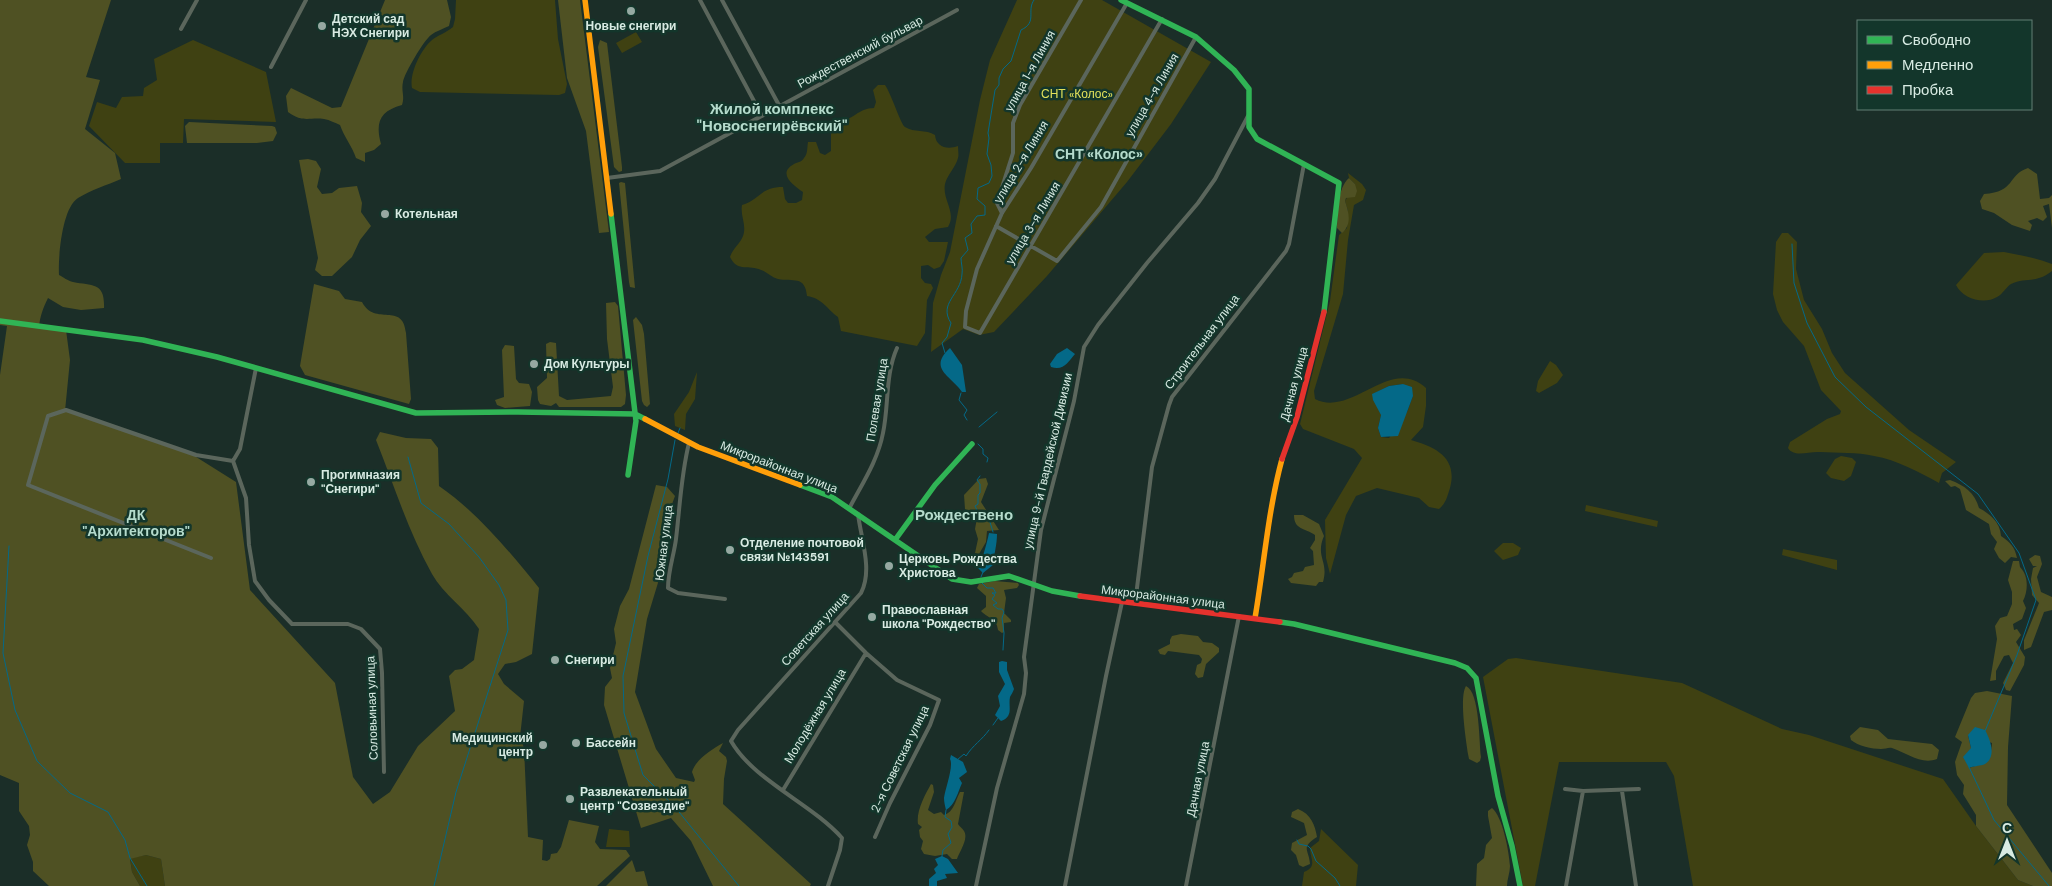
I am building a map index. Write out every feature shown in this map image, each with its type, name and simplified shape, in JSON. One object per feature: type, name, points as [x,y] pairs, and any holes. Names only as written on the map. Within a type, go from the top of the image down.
[{"type":"street","points":[[181,29],[198,0]]},
{"type":"street","points":[[271,67],[306,0]]},
{"type":"street","points":[[585,0],[636,421],[628,475]]},
{"type":"street","points":[[700,0],[762,116]]},
{"type":"street","points":[[722,0],[780,107]]},
{"type":"street","name":"улица 1-я Линия","points":[[1002,213],[998,202],[1013,153],[1013,123],[1020,105],[1081,0]]},
{"type":"street","points":[[1124,1],[1196,36],[1210,47],[1245,82],[1249,90],[1249,127],[1256,139],[1304,163]]},
{"type":"street","name":"улица 2-я Линия","points":[[980,333],[965,327],[966,311],[977,269],[1002,213],[1031,168],[1124,1]]},
{"type":"street","name":"Рождественский бульвар","points":[[607,178],[660,172],[957,10]]},
{"type":"street","name":"улица 3-я Линия","points":[[980,333],[1162,19]]},
{"type":"street","name":"улица 4-я Линия","points":[[1031,245],[1057,261],[1101,207],[1196,36]]},
{"type":"street","name":"улица 9-й Гвардейской Дивизии","points":[[976,886],[997,788],[1024,694],[1026,673],[1024,657],[1041,530],[1074,401],[1084,347],[1098,325],[1140,271],[1198,203],[1215,178],[1248,116]]},
{"type":"street","name":"Дачная улица","points":[[1256,618],[1275,486],[1287,442],[1297,417],[1326,302],[1339,183],[1304,163]]},
{"type":"street","name":"Строительная улица","points":[[1135,604],[1152,467],[1172,397],[1286,251],[1289,244],[1304,163]]},
{"type":"street","points":[[996,226],[1031,245]]},
{"type":"street","points":[[0,321],[143,340],[217,356],[416,413],[634,414]]},
{"type":"street","name":"Полевая улица","points":[[850,508],[879,450],[883,433],[891,361],[897,348]]},
{"type":"street","points":[[211,558],[28,485],[48,416],[66,410],[196,455],[233,461],[240,449],[256,368]]},
{"type":"street","name":"Микрорайонная улица","points":[[634,414],[688,443],[815,489],[832,497],[952,579],[971,582],[1009,576],[1070,595],[1303,625],[1455,663],[1472,672],[1478,685],[1498,796],[1520,886]]},
{"type":"street","name":"Южная улица","points":[[688,443],[682,470],[676,541],[668,579],[668,588],[678,593],[725,599]]},
{"type":"street","points":[[895,540],[935,486],[972,444]]},
{"type":"street","name":"Соловьиная улица","points":[[233,461],[246,498],[255,581],[269,600],[292,624],[348,624],[361,629],[380,649],[384,772]]},
{"type":"street","name":"Советская улица","points":[[783,790],[736,749],[731,740],[861,593],[866,581],[865,556],[858,514]]},
{"type":"street","points":[[1065,886],[1122,602]]},
{"type":"street","name":"Дачная улица","points":[[1186,886],[1239,616]]},
{"type":"street","name":"2-я Советская улица","points":[[835,622],[897,680],[939,700],[930,724],[875,837]]},
{"type":"street","name":"Молодёжная улица","points":[[783,790],[866,653]]},
{"type":"street","points":[[1565,789],[1583,791],[1639,789]]},
{"type":"street","points":[[783,790],[842,838],[828,886]]},
{"type":"street","points":[[1566,886],[1583,791]]},
{"type":"street","points":[[1622,791],[1636,886]]},
{"type":"green space","points":[[0,0],[111,0],[86,77],[100,80],[85,129],[115,153],[121,179],[83,195],[73,203],[68,212],[62,234],[59,267],[59,275],[67,280],[92,285],[100,289],[104,300],[104,308],[81,310],[63,307],[48,298],[42,312],[39,327],[66,330],[70,360],[65,411],[193,455],[236,482],[250,590],[335,683],[353,777],[373,804],[390,792],[418,746],[455,711],[449,676],[455,670],[462,669],[474,660],[479,629],[442,588],[423,558],[408,525],[376,440],[380,432],[406,438],[431,439],[438,448],[439,486],[480,520],[539,588],[532,654],[516,662],[505,664],[498,674],[504,684],[524,701],[520,737],[524,748],[528,837],[543,840],[542,860],[547,861],[550,859],[551,854],[557,853],[561,847],[569,820],[599,826],[595,842],[600,849],[626,850],[630,856],[597,886],[165,886],[161,859],[146,855],[130,859],[132,872],[140,886],[49,886],[33,871],[33,862],[27,845],[30,835],[29,826],[19,811],[19,783],[0,775],[0,375],[7,326],[0,325]]},
{"type":"green space","points":[[385,0],[447,0],[451,17],[449,26],[431,35],[415,57],[403,82],[402,105],[395,107],[381,118],[379,136],[381,144],[374,150],[365,153],[365,162],[356,158],[340,125],[324,119],[302,119],[293,115],[288,112],[286,96],[291,88],[332,108],[341,107]]},
{"type":"green space","points":[[456,0],[555,0],[558,39],[567,84],[565,93],[559,95],[420,92],[412,88],[414,69],[424,49],[432,40],[453,27]]},
{"type":"green space","points":[[558,0],[580,0],[609,232],[599,233],[586,131],[567,78]]},
{"type":"green space","name":"СНТ «Колос»","points":[[1017,0],[1102,0],[1211,62],[1171,124],[1127,182],[1047,276],[994,332],[979,335],[963,329],[931,352],[933,303],[950,252],[980,100],[990,60]]},
{"type":"green space","points":[[636,32],[642,42],[622,53],[616,43]]},
{"type":"green space","points":[[193,40],[266,72],[276,122],[184,119],[183,143],[160,143],[160,163],[125,163],[89,126],[97,102],[116,108],[122,97],[143,96],[144,88],[157,80],[154,59]]},
{"type":"green space","points":[[600,40],[607,43],[622,167],[622,171],[619,172],[614,167],[598,47]]},
{"type":"green space","points":[[878,85],[885,85],[905,127],[935,135],[940,145],[950,148],[958,146],[957,161],[945,184],[945,195],[951,216],[950,222],[948,227],[935,229],[925,237],[929,242],[948,242],[944,261],[940,267],[934,269],[928,265],[921,266],[921,278],[925,283],[931,284],[933,288],[927,300],[925,333],[917,346],[841,331],[838,317],[820,301],[807,296],[806,289],[801,282],[778,279],[757,268],[740,267],[730,257],[742,239],[744,232],[742,205],[769,189],[783,187],[785,199],[788,203],[796,203],[802,200],[803,192],[787,176],[789,168],[803,159],[807,152],[808,142],[816,142],[820,153],[825,155],[831,151],[832,127],[836,122],[847,119],[864,110],[874,108],[876,102],[873,90]]},
{"type":"green space","points":[[189,122],[272,126],[275,127],[277,133],[273,141],[257,143],[187,143],[185,126]]},
{"type":"green space","points":[[308,159],[316,161],[321,169],[317,187],[322,194],[332,193],[339,188],[357,186],[362,203],[361,212],[371,226],[360,240],[352,257],[332,276],[322,276],[315,270],[318,258],[299,160]]},
{"type":"green space","points":[[2028,168],[2037,174],[2040,199],[2049,198],[2052,195],[2052,228],[2049,204],[2043,206],[2047,217],[2043,221],[2037,218],[2028,221],[2032,225],[2030,231],[2012,225],[1994,213],[1982,209],[1980,201],[1984,194],[2001,190],[2021,171]]},
{"type":"green space","points":[[1348,173],[1362,184],[1366,190],[1363,200],[1354,205],[1348,240],[1343,294],[1314,391],[1315,399],[1329,403],[1343,401],[1385,382],[1399,378],[1412,380],[1426,388],[1423,427],[1411,440],[1429,446],[1443,455],[1448,461],[1452,478],[1446,500],[1439,509],[1429,507],[1419,498],[1377,488],[1356,496],[1346,515],[1330,574],[1326,558],[1325,520],[1362,458],[1354,449],[1303,429],[1300,424],[1330,301],[1339,235],[1347,228],[1348,211],[1345,201],[1355,184],[1349,178]],"holes":[[[1403,384],[1413,396],[1407,412],[1389,438],[1381,437],[1378,428],[1381,415],[1373,394],[1389,386]]]},
{"type":"green space","points":[[1349,178],[1355,184],[1357,191],[1355,197],[1346,198],[1348,222],[1342,233],[1337,228],[1339,202],[1342,188]]},
{"type":"green space","points":[[619,183],[625,183],[635,288],[630,287],[629,282]]},
{"type":"green space","points":[[1782,233],[1788,233],[1797,242],[1796,269],[1804,300],[1822,329],[1832,353],[1845,373],[1909,430],[1956,462],[1942,473],[1939,483],[1908,467],[1883,458],[1847,453],[1794,453],[1788,448],[1790,442],[1827,419],[1840,414],[1841,411],[1821,390],[1804,346],[1783,322],[1777,310],[1773,294],[1776,242]]},
{"type":"green space","points":[[2004,252],[2052,264],[2052,271],[2041,278],[2011,284],[1999,296],[1992,299],[1974,299],[1959,290],[1956,285],[1984,253]]},
{"type":"green space","points":[[314,284],[339,291],[345,299],[362,302],[367,309],[374,313],[400,318],[406,333],[411,399],[409,404],[305,375],[300,366]]},
{"type":"green space","points":[[615,302],[618,306],[626,395],[625,404],[621,407],[559,407],[556,403],[551,406],[540,404],[537,387],[547,378],[546,344],[550,342],[556,343],[559,396],[567,400],[611,396],[613,387],[607,339],[606,303]]},
{"type":"green space","points":[[636,317],[642,325],[644,334],[650,404],[647,407],[642,401],[633,320]]},
{"type":"green space","points":[[505,345],[514,346],[516,379],[519,383],[529,384],[532,392],[530,406],[505,408],[497,405],[495,400],[504,397],[502,350]]},
{"type":"green space","points":[[1550,361],[1556,365],[1563,375],[1557,383],[1539,393],[1536,391],[1538,381]]},
{"type":"green space","points":[[697,372],[695,399],[686,414],[685,430],[675,426],[674,414],[689,392]]},
{"type":"green space","points":[[1841,456],[1852,458],[1856,462],[1851,476],[1844,481],[1831,478],[1826,473],[1835,459]]},
{"type":"green space","points":[[986,478],[988,484],[981,502],[999,530],[987,531],[986,542],[979,554],[975,553],[978,539],[975,529],[977,518],[965,509],[964,495],[979,479]]},
{"type":"green space","points":[[1950,480],[1968,490],[1975,498],[1979,508],[1994,519],[1999,527],[2001,536],[2012,545],[2017,558],[2011,557],[2005,563],[1999,558],[1994,549],[1997,542],[1991,534],[1989,524],[1966,510],[1960,489],[1955,486],[1951,487],[1945,481]]},
{"type":"green space","points":[[656,485],[667,487],[675,496],[662,531],[664,563],[647,619],[635,692],[656,749],[676,778],[694,782],[692,772],[694,767],[700,759],[723,743],[719,751],[726,757],[727,761],[723,804],[811,884],[810,886],[713,886],[691,841],[671,818],[641,828],[604,705],[605,687],[612,678],[610,668],[616,643],[614,629],[620,606],[629,589]]},
{"type":"green space","points":[[1586,505],[1658,521],[1657,527],[1585,511]]},
{"type":"green space","points":[[1294,515],[1303,515],[1319,524],[1324,536],[1321,549],[1324,569],[1323,582],[1319,582],[1316,586],[1291,583],[1288,579],[1294,573],[1303,571],[1305,567],[1314,565],[1313,551],[1310,548],[1315,540],[1315,535],[1298,526],[1294,520]]},
{"type":"green space","points":[[1503,543],[1513,543],[1521,548],[1518,555],[1503,560],[1494,551]]},
{"type":"green space","points":[[1783,549],[1837,560],[1837,570],[1782,555]]},
{"type":"green space","points":[[2035,555],[2040,556],[2042,564],[2037,577],[2041,592],[2052,597],[2052,610],[2044,612],[2031,647],[2024,650],[2024,640],[2039,603],[2032,595],[2031,579],[2033,568],[2037,566],[2033,566],[2029,559]]},
{"type":"green space","points":[[2013,561],[2019,561],[2027,584],[2023,601],[2026,608],[2022,619],[2013,624],[2014,630],[2017,629],[2021,635],[2016,642],[2025,657],[2024,665],[2010,691],[2006,690],[2003,683],[2013,663],[2009,655],[2004,656],[1996,671],[1996,680],[1990,681],[1997,639],[1995,626],[2000,618],[2007,616],[2012,604],[2012,592],[2008,580]]},
{"type":"green space","points":[[995,581],[1018,583],[1019,585],[1017,588],[1004,590],[1006,598],[1004,613],[1011,622],[1004,623],[1004,632],[1002,633],[998,630],[996,623],[981,611],[986,607],[986,596],[977,588],[979,584]]},
{"type":"green space","points":[[1181,634],[1198,636],[1203,642],[1212,643],[1219,648],[1219,652],[1206,664],[1203,677],[1198,678],[1195,674],[1197,665],[1201,663],[1202,659],[1199,655],[1168,651],[1165,655],[1160,654],[1158,650],[1170,644],[1172,636]]},
{"type":"green space","points":[[1516,658],[1682,683],[1782,729],[1809,735],[1943,779],[1976,826],[2018,880],[2033,886],[1693,886],[1674,776],[1666,762],[1559,762],[1535,886],[1523,886],[1483,677],[1508,659]]},
{"type":"green space","points":[[1466,686],[1471,690],[1474,698],[1478,719],[1481,757],[1477,763],[1469,759],[1467,748],[1463,709]]},
{"type":"green space","points":[[1987,691],[2012,696],[2008,747],[2007,805],[2052,873],[2052,886],[2033,886],[2018,880],[1976,826],[1976,815],[1963,794],[1964,785],[1957,775],[1955,762],[1962,742],[1955,737],[1971,698],[1975,693]],"holes":[[[1968,735],[1992,743],[1989,759],[1980,765],[1969,768],[1971,748]]]},
{"type":"green space","points":[[1860,727],[1878,730],[1888,739],[1932,744],[1939,750],[1937,759],[1925,761],[1892,748],[1881,749],[1857,744],[1851,740],[1850,736]]},
{"type":"green space","points":[[931,784],[933,785],[934,792],[928,810],[934,814],[941,812],[944,815],[947,814],[952,809],[960,792],[964,792],[958,824],[964,831],[965,838],[957,859],[952,859],[947,854],[935,856],[924,854],[921,849],[923,841],[919,830],[922,827],[918,824],[918,814],[921,803]]},
{"type":"green space","points":[[1492,808],[1499,819],[1507,844],[1510,866],[1507,886],[1476,886],[1477,864],[1484,858],[1486,845],[1492,838],[1488,811]]},
{"type":"green space","points":[[1298,809],[1312,820],[1317,837],[1307,846],[1310,864],[1303,867],[1299,865],[1296,855],[1291,850],[1292,843],[1307,835],[1304,823],[1291,817],[1292,812]]},
{"type":"green space","points":[[609,829],[629,831],[630,847],[606,847]]},
{"type":"green space","points":[[1321,829],[1358,865],[1356,886],[1302,886],[1304,872],[1312,865],[1310,848],[1319,841]]},
{"type":"green space","points":[[146,855],[161,859],[165,886],[140,886],[132,872],[130,858]]},
{"type":"green space","points":[[632,860],[636,872],[644,871],[648,886],[606,886]]},
{"type":"water","points":[[950,348],[962,365],[966,392],[962,392],[941,367],[941,361]]},
{"type":"water","points":[[1067,348],[1075,354],[1070,360],[1062,367],[1051,367],[1050,364],[1057,354]]},
{"type":"water","points":[[1403,384],[1412,387],[1413,396],[1398,436],[1381,437],[1378,428],[1381,415],[1372,394],[1389,386]]},
{"type":"water","points":[[989,533],[997,534],[996,546],[993,565],[983,573],[978,568]]},
{"type":"water","points":[[999,662],[1007,662],[1007,670],[1014,689],[1010,697],[1008,717],[1001,721],[995,715],[1000,706],[998,696],[1005,684],[999,672]]},
{"type":"water","points":[[1975,727],[1985,730],[1992,752],[1989,761],[1985,764],[1969,768],[1963,757],[1971,748],[1968,735]]},
{"type":"water","points":[[951,755],[963,762],[967,772],[959,778],[962,783],[958,794],[952,805],[946,810],[944,798],[950,772]]},
{"type":"water","points":[[942,856],[948,859],[958,873],[945,874],[947,878],[937,881],[937,886],[929,886],[929,879],[936,873],[934,869],[938,865],[935,859]]},
{"type":"waterway","points":[[945,353],[942,343],[947,337],[951,323],[947,310],[961,281],[961,258],[968,250],[965,238],[972,233],[971,224],[977,216],[985,215],[985,206],[977,199],[978,188],[989,183],[992,176],[987,154],[988,133],[995,90],[999,85],[999,78],[1003,69],[1011,61],[1021,30],[1029,23],[1034,0]]},
{"type":"waterway","points":[[1792,244],[1794,283],[1807,323],[1835,377],[1866,407],[1978,494],[2019,553],[2036,600],[2017,655],[1985,731]]},
{"type":"waterway","points":[[961,393],[959,400],[967,410],[964,415],[967,420]]},
{"type":"waterway","points":[[979,427],[997,412]]},
{"type":"waterway","points":[[678,433],[680,428]]},
{"type":"waterway","points":[[675,440],[668,479],[648,556],[623,676],[624,713],[643,775],[675,807],[739,886]]},
{"type":"waterway","points":[[978,444],[983,449],[983,454],[988,458],[987,462]]},
{"type":"waterway","points":[[408,457],[421,503],[449,524],[479,557],[499,585],[506,600],[508,630],[456,792],[434,886]]},
{"type":"waterway","points":[[980,476],[977,480],[980,484],[980,493],[978,495],[978,504],[975,506],[977,510],[975,512],[990,522],[993,532]]},
{"type":"waterway","points":[[9,546],[3,653],[15,710],[37,761],[70,793],[108,812],[125,840],[130,858],[147,886]]},
{"type":"waterway","points":[[981,577],[983,572]]},
{"type":"waterway","points":[[982,583],[987,588],[993,588],[996,593],[992,593],[995,595],[992,599],[997,603],[993,605],[1004,612],[1002,618],[1004,633],[1003,650]]},
{"type":"waterway","points":[[993,725],[998,718]]},
{"type":"waterway","points":[[957,760],[964,754],[966,756],[989,730]]},
{"type":"waterway","points":[[1969,767],[1994,820],[2049,886]]},
{"type":"waterway","points":[[942,856],[943,850],[951,843],[948,834],[952,827],[951,821],[945,817],[946,810]]},
{"type":"waterway","points":[[1297,840],[1299,844],[1308,846],[1311,849],[1316,861],[1335,878],[1340,886]]},
{"type":"traffic: fast","points":[[1121,0],[1196,37],[1234,70],[1249,89],[1249,127],[1257,139],[1339,183],[1324,312]]},
{"type":"traffic: fast","points":[[611,214],[636,421],[628,475]]},
{"type":"traffic: fast","points":[[0,321],[143,340],[217,357],[416,413],[635,414],[645,419]]},
{"type":"traffic: fast","points":[[895,540],[935,485],[972,444]]},
{"type":"traffic: fast","points":[[800,485],[832,497],[952,579],[971,582],[1009,576],[1052,591],[1080,596]]},
{"type":"traffic: fast","points":[[1280,622],[1455,663],[1467,668],[1476,678],[1498,796],[1512,846],[1520,886]]},
{"type":"traffic: slow","points":[[585,0],[611,214]]},
{"type":"traffic: slow","points":[[645,419],[698,447],[800,485]]},
{"type":"traffic: slow","points":[[1255,618],[1270,518],[1282,459]]},
{"type":"traffic: jam","points":[[1282,459],[1297,417],[1324,312]]},
{"type":"traffic: jam","points":[[1080,596],[1280,622]]},
{"type":"place","name":"Новые снегири","points":[[631,11]]},
{"type":"place","name":"Детский сад НЭХ Снегири","points":[[322,26]]},
{"type":"place","name":"Котельная","points":[[385,214]]},
{"type":"place","name":"Дом Культуры","points":[[534,364]]},
{"type":"place","name":"Прогимназия \"Снегири\"","points":[[311,482]]},
{"type":"place","name":"Отделение почтовой связи №143591","points":[[730,550]]},
{"type":"place","name":"Церковь Рождества Христова","points":[[889,566]]},
{"type":"place","name":"Православная школа \"Рождество\"","points":[[872,617]]},
{"type":"place","name":"Снегири","points":[[555,660]]},
{"type":"place","name":"Бассейн","points":[[576,743]]},
{"type":"place","name":"Медицинский центр","points":[[543,745]]},
{"type":"place","name":"Развлекательный центр \"Созвездие\"","points":[[570,799]]},
{"type":"district","name":"Жилой комплекс \"Новоснегирёвский\"","points":[[772,118]]},
{"type":"district","name":"СНТ «Колос»","points":[[1099,154]]},
{"type":"district","name":"Рождествено","points":[[964,515]]},
{"type":"district","name":"ДК \"Архитекторов\"","points":[[136,524]]}]
